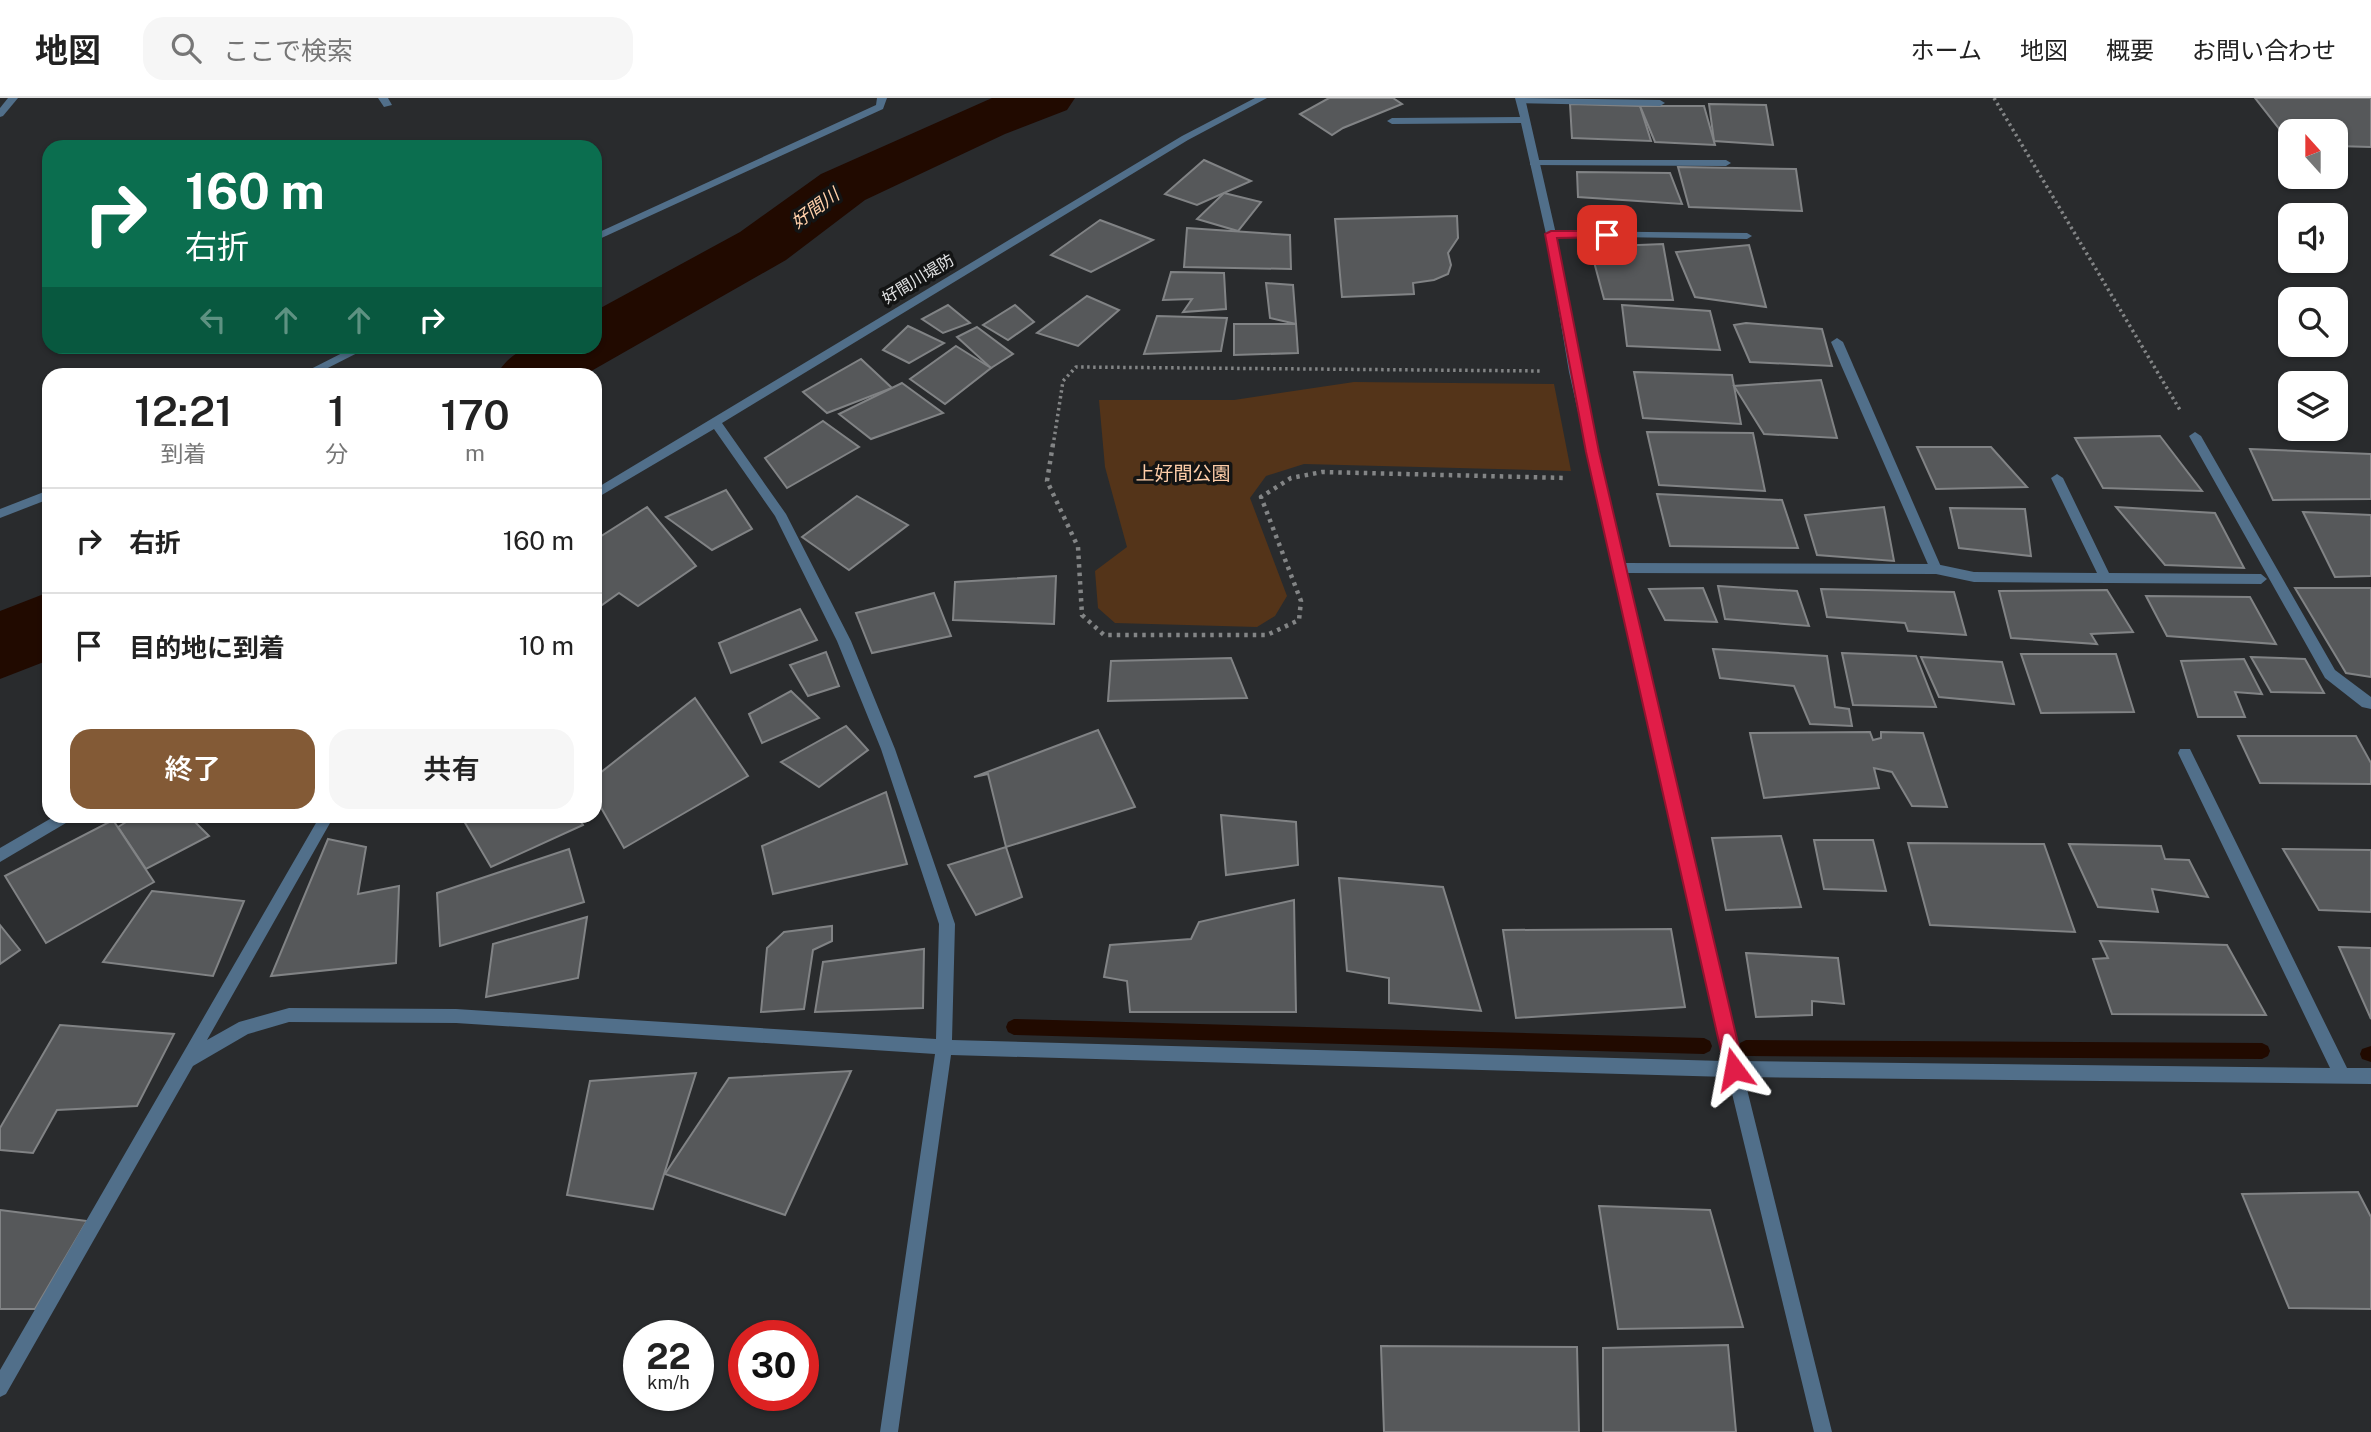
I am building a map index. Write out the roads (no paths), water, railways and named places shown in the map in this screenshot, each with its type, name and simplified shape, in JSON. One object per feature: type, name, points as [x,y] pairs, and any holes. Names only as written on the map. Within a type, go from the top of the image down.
[{"type":"street","points":[[0,114],[13,98]]},
{"type":"street","points":[[602,235],[880,107],[882,98]]},
{"type":"street","name":"好間川堤防","points":[[602,491],[1185,138],[1262,98]]},
{"type":"street","points":[[1660,103],[1520,100],[1551,234],[1575,372],[1598,479],[1734,1069],[1822,1432]]},
{"type":"street","points":[[1392,121],[1524,120]]},
{"type":"street","points":[[1533,163],[1726,163]]},
{"type":"street","points":[[1551,234],[1746,236]]},
{"type":"street","points":[[1837,342],[1936,569]]},
{"type":"street","points":[[320,368],[349,354]]},
{"type":"street","points":[[716,423],[780,513],[844,641],[888,748],[947,924],[944,1047],[888,1432]]},
{"type":"street","points":[[2195,436],[2330,674],[2367,703],[2371,703]]},
{"type":"street","points":[[2057,478],[2105,578]]},
{"type":"street","points":[[0,514],[42,497]]},
{"type":"street","points":[[1619,568],[1936,569],[1974,577],[2261,579]]},
{"type":"street","points":[[2185,753],[2342,1075]]},
{"type":"street","points":[[0,856],[54,823]]},
{"type":"street","points":[[0,1388],[323,823]]},
{"type":"street","points":[[185,1062],[245,1027],[289,1015],[456,1016],[944,1047],[1734,1069],[2371,1076]]},
{"type":"waterway","name":"好間川","points":[[602,337],[763,246],[843,187],[984,121],[1046,98]]},
{"type":"waterway","name":"好間川","points":[[543,368],[569,354]]},
{"type":"waterway","name":"好間川","points":[[0,647],[42,627]]},
{"type":"waterway","points":[[1014,1027],[1704,1046]]},
{"type":"waterway","points":[[1746,1048],[2262,1051]]},
{"type":"park label","name":"上好間公園","points":[[1183,473]]}]
